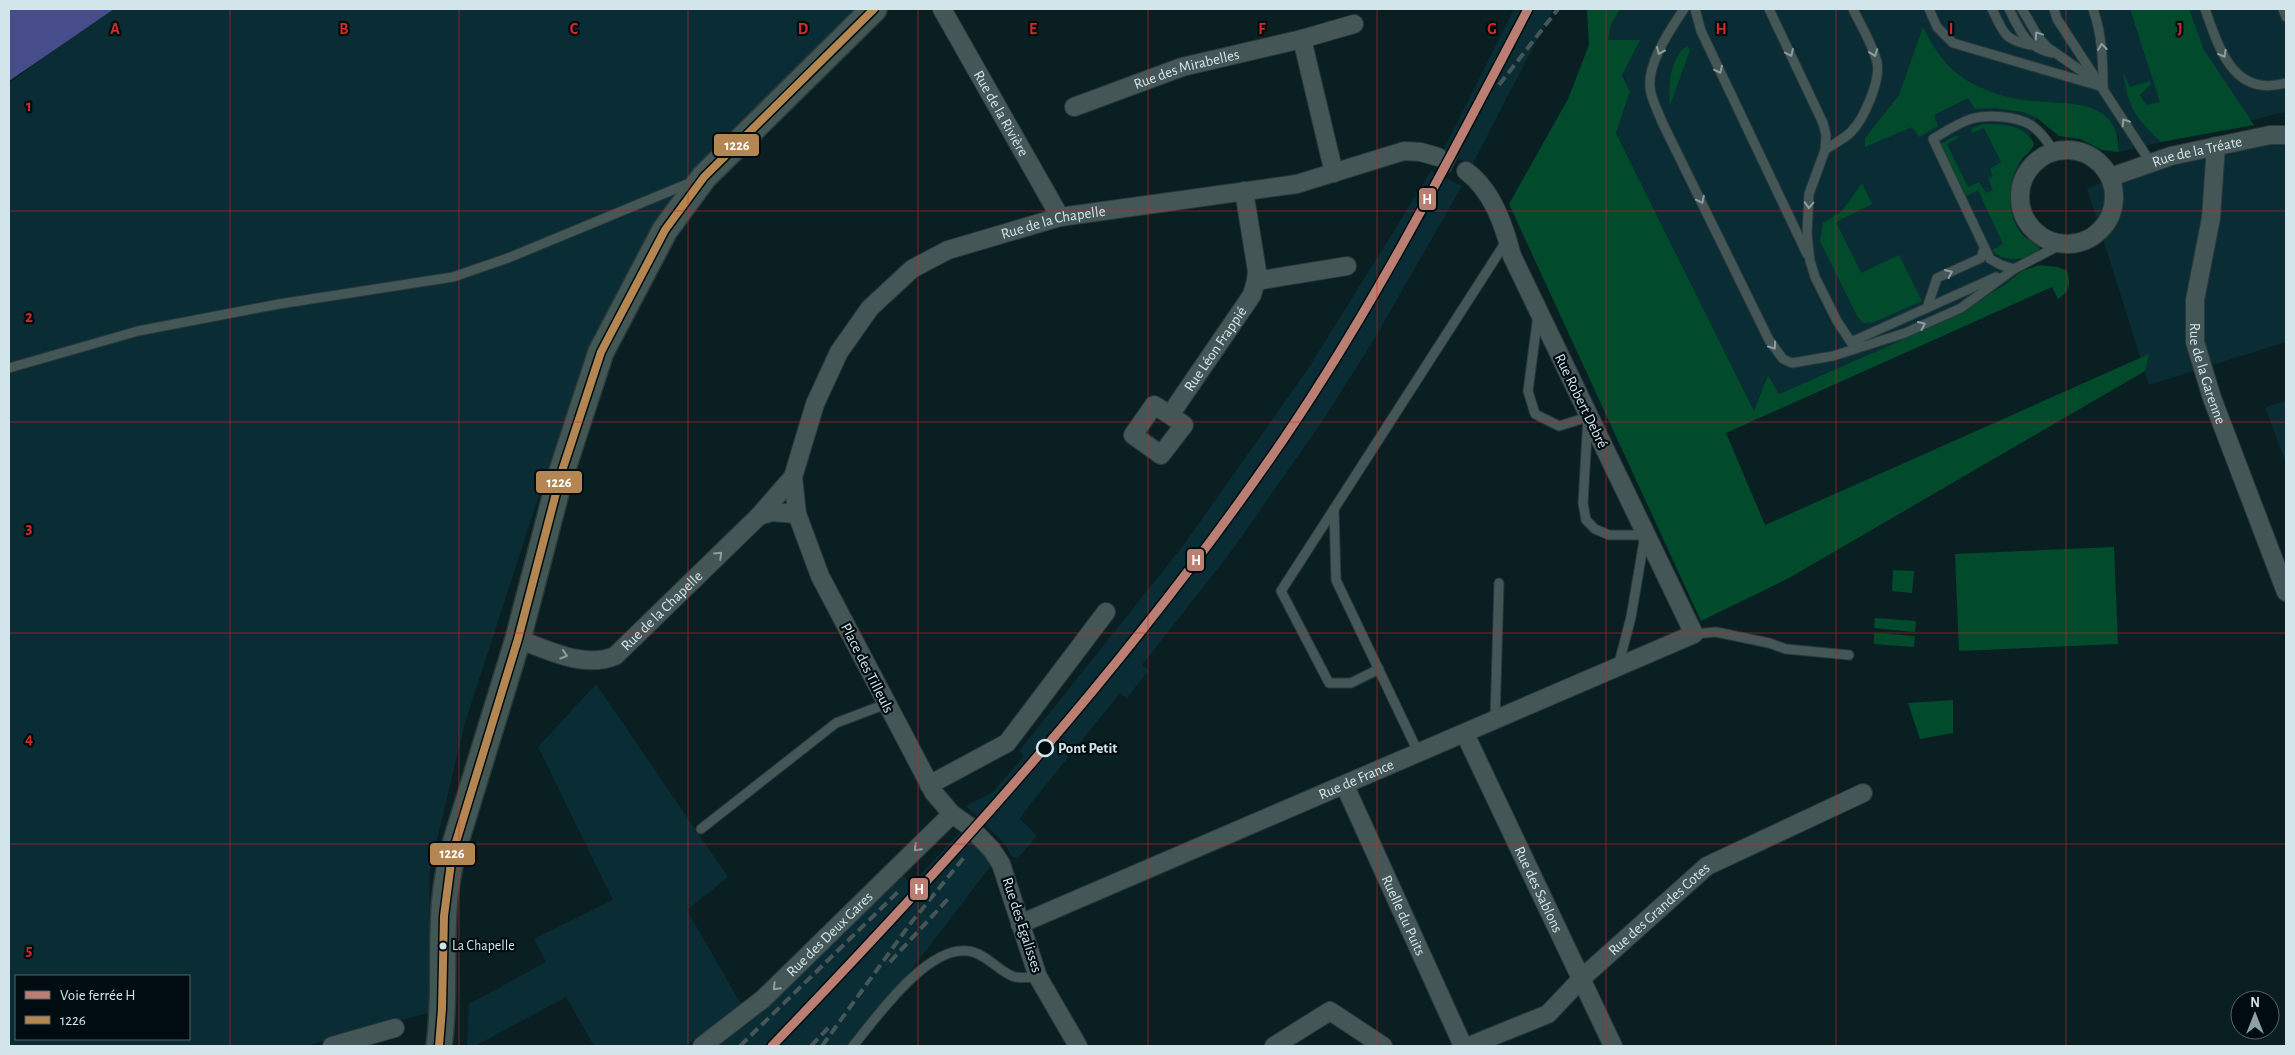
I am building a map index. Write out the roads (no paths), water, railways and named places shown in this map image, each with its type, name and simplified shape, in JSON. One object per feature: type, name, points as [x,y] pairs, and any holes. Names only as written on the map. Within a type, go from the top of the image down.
[{"type":"street","points":[[439,1046],[443,1021],[445,898],[448,871],[518,639],[560,474],[600,352],[665,230],[704,177],[874,9]]},
{"type":"street","name":"Rue de la Rivière","points":[[942,9],[1060,217]]},
{"type":"street","name":"Rue des Mirabelles","points":[[1074,107],[1182,67],[1302,39],[1354,24]]},
{"type":"street","points":[[1302,39],[1334,172]]},
{"type":"street","name":"Rue de la Tréate","points":[[2110,177],[2152,163],[2216,146],[2270,135],[2286,135]]},
{"type":"street","name":"Rue de la Garenne","points":[[2216,146],[2211,218],[2195,300],[2195,342],[2212,398],[2286,592]]},
{"type":"street","points":[[2076,150],[2090,155],[2102,164],[2110,177],[2115,192],[2114,206],[2108,221],[2098,232],[2086,240],[2062,244],[2039,235],[2028,223],[2021,209],[2020,192],[2024,177],[2034,163],[2046,154],[2076,150]]},
{"type":"street","name":"Rue de la Chapelle","points":[[797,514],[793,477],[815,404],[839,352],[870,308],[912,270],[948,250],[1060,217],[1297,184],[1404,151],[1421,152],[1438,157]]},
{"type":"street","name":"Rue Robert Debré","points":[[1466,171],[1478,180],[1490,197],[1508,239],[1512,256],[1694,634]]},
{"type":"street","points":[[1244,191],[1256,281],[1347,266]]},
{"type":"street","name":"Rue Léon Frappié","points":[[1170,414],[1252,295],[1256,281]]},
{"type":"street","name":"Rue de la Chapelle","points":[[518,639],[585,660],[601,661],[614,656],[759,516],[793,477]]},
{"type":"street","points":[[759,516],[772,512],[797,514]]},
{"type":"street","name":"Place des Tilleuls","points":[[797,514],[820,576],[886,704],[929,785],[952,814]]},
{"type":"street","points":[[929,785],[1007,743],[1106,612]]},
{"type":"street","name":"Rue de France","points":[[1020,924],[1494,722],[1694,634]]},
{"type":"street","name":"Rue des Sablons","points":[[1465,734],[1613,1046]]},
{"type":"street","name":"Ruelle du Puits","points":[[1345,786],[1463,1046]]},
{"type":"street","name":"Rue des Grandes Cotes","points":[[1469,1046],[1548,1014],[1582,978],[1706,866],[1863,793]]},
{"type":"street","name":"Rue des Egalisses","points":[[952,814],[969,826],[992,850],[1001,864],[1038,977],[1078,1046]]},
{"type":"street","name":"Rue des Deux Gares","points":[[702,1046],[763,1000],[952,814]]},
{"type":"street","points":[[1274,1046],[1330,1011],[1383,1046]]},
{"type":"street","points":[[332,1046],[395,1028]]},
{"type":"lane","points":[[1684,9],[1668,34],[1650,73],[1650,92],[1662,122],[1769,340],[1783,359],[1792,363],[1833,356],[1905,333],[1961,308],[2014,269]]},
{"type":"lane","points":[[1695,9],[1700,31],[1810,261],[1815,277],[1837,321],[1851,342],[1862,346]]},
{"type":"lane","points":[[1769,9],[1823,123],[1825,150],[1809,194],[1807,234],[1810,261]]},
{"type":"lane","points":[[1825,150],[1852,132],[1873,96],[1877,79],[1877,64],[1873,50],[1853,9]]},
{"type":"lane","points":[[1929,9],[1937,27],[1953,44],[2103,87]]},
{"type":"lane","points":[[1992,9],[2005,34],[2012,41],[2057,54]]},
{"type":"lane","points":[[2009,9],[2030,45]]},
{"type":"lane","points":[[2022,9],[2039,38],[2057,54],[2103,87]]},
{"type":"lane","points":[[2054,9],[2057,19],[2152,163]]},
{"type":"lane","points":[[2093,9],[2099,26],[2103,54],[2103,87]]},
{"type":"lane","points":[[2205,9],[2222,56],[2247,83],[2276,86],[2286,83]]},
{"type":"lane","points":[[2283,9],[2286,18]]},
{"type":"lane","points":[[2014,269],[2001,265],[1990,258],[1984,249],[1932,139],[1971,119],[2012,118],[2031,125],[2045,137],[2054,152]]},
{"type":"lane","points":[[9,368],[138,332],[279,304],[453,276],[508,258],[704,177]]},
{"type":"lane","points":[[1379,669],[1351,683],[1329,683],[1281,591],[1508,239]]},
{"type":"lane","points":[[1851,342],[2014,269],[2062,244]]},
{"type":"lane","points":[[1927,308],[1937,278],[1981,258],[1984,249]]},
{"type":"lane","points":[[1538,311],[1528,391],[1534,414],[1559,426],[1588,417],[1584,502],[1586,520],[1595,529],[1609,535],[1645,535],[1631,617],[1618,667]]},
{"type":"lane","points":[[1334,509],[1336,580],[1419,754]]},
{"type":"lane","points":[[1494,722],[1499,583]]},
{"type":"lane","points":[[1694,634],[1716,632],[1769,643],[1786,649],[1849,655]]},
{"type":"lane","points":[[701,829],[836,723],[886,704]]},
{"type":"lane","points":[[853,1046],[899,991],[930,962],[948,954],[968,951],[986,958],[1014,977],[1038,977]]},
{"type":"water","points":[[9,9],[114,9],[9,81]]},
{"type":"tunnel","points":[[1438,157],[1466,171]]},
{"type":"railway","points":[[1499,85],[1558,9]]},
{"type":"railway","points":[[822,1046],[910,924],[966,855]]},
{"type":"railway","points":[[740,1046],[900,890]]},
{"type":"railway","points":[[890,962],[948,899]]},
{"type":"railway","points":[[811,1046],[829,1027]]},
{"type":"rail line","name":"H","points":[[772,1046],[909,901],[1041,752],[1105,676],[1227,518],[1285,437],[1351,333],[1412,226],[1528,9]]},
{"type":"place","name":"Pont Petit","points":[[1045,748]]},
{"type":"place","name":"La Chapelle","points":[[443,946]]}]
